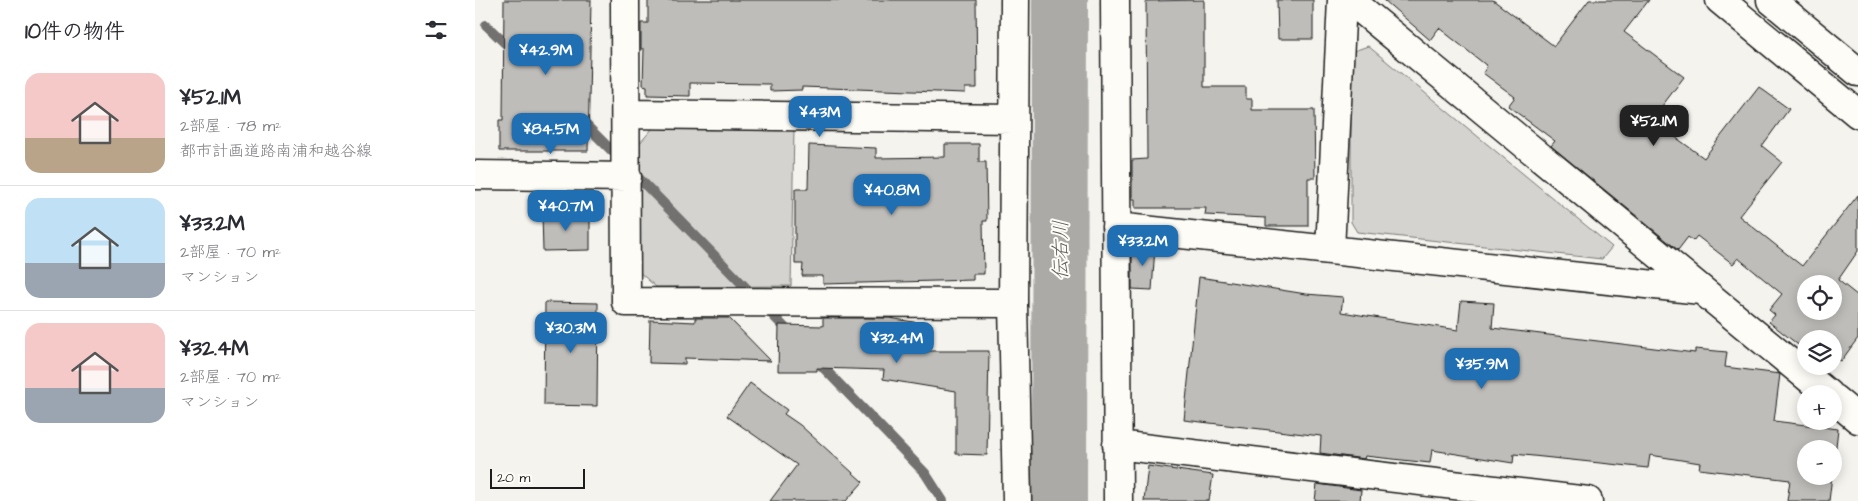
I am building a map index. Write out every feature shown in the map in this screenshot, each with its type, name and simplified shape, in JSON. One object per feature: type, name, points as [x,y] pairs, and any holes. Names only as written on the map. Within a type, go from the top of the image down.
[{"type":"street","points":[[625,0],[627,114],[626,302],[1013,303]]},
{"type":"street","points":[[1015,0],[1013,303],[1017,501]]},
{"type":"street","points":[[1115,0],[1118,501]]},
{"type":"street","points":[[1330,250],[1342,0]]},
{"type":"street","points":[[1351,0],[1817,385]]},
{"type":"street","points":[[1720,0],[1858,114]]},
{"type":"street","points":[[1771,0],[1858,72]]},
{"type":"street","points":[[627,114],[1013,119]]},
{"type":"street","points":[[475,175],[627,177]]},
{"type":"street","points":[[1116,227],[1701,290]]},
{"type":"street","points":[[1842,406],[1858,419]]},
{"type":"street","points":[[1117,445],[1588,501]]},
{"type":"shaded area","points":[[1368,46],[1612,247],[1602,259],[1357,232],[1351,222],[1351,52]]},
{"type":"shaded area","points":[[653,128],[794,129],[791,286],[656,287],[637,270],[639,144]]},
{"type":"building","points":[[504,0],[591,0],[588,151],[499,151],[499,120],[503,120]]},
{"type":"building","points":[[648,0],[976,0],[977,88],[965,88],[965,93],[802,87],[802,90],[770,91],[770,84],[690,83],[690,96],[647,95],[647,86],[643,85],[644,49],[641,49],[641,23],[648,23]]},
{"type":"building","points":[[1204,0],[1204,87],[1246,87],[1246,99],[1252,99],[1252,110],[1314,110],[1315,178],[1308,178],[1308,226],[1266,226],[1266,218],[1205,215],[1206,208],[1135,208],[1135,199],[1132,199],[1132,160],[1147,159],[1146,1]]},
{"type":"building","points":[[1277,0],[1313,0],[1313,39],[1278,39]]},
{"type":"building","points":[[1384,0],[1493,0],[1554,46],[1589,0],[1649,0],[1624,32],[1684,77],[1653,118],[1657,121],[1656,123],[1704,158],[1759,87],[1789,109],[1762,146],[1782,162],[1739,216],[1802,266],[1858,195],[1858,251],[1841,275],[1797,275],[1797,320],[1842,320],[1842,283],[1858,296],[1858,338],[1842,360],[1842,330],[1797,330],[1797,344],[1769,322],[1775,315],[1769,310],[1782,294],[1738,258],[1733,264],[1697,236],[1693,241],[1688,237],[1678,250],[1551,146],[1555,141],[1508,106],[1515,97],[1483,73],[1487,66],[1439,28],[1430,40]]},
{"type":"building","points":[[945,144],[979,144],[979,162],[986,162],[987,221],[983,221],[984,274],[973,274],[973,280],[823,284],[823,276],[802,276],[803,264],[795,264],[795,189],[808,189],[809,145],[876,148],[876,158],[945,157]]},
{"type":"building","points":[[542,214],[590,214],[590,250],[543,251]]},
{"type":"building","points":[[1132,244],[1155,247],[1152,290],[1132,289]]},
{"type":"building","points":[[1199,277],[1306,294],[1343,297],[1341,312],[1458,330],[1461,301],[1494,303],[1492,328],[1695,353],[1695,349],[1727,352],[1725,367],[1780,374],[1774,421],[1797,424],[1797,430],[1838,430],[1837,440],[1797,440],[1797,485],[1831,485],[1829,501],[1787,501],[1790,480],[1699,469],[1700,463],[1650,455],[1648,468],[1514,454],[1513,463],[1432,450],[1430,463],[1365,456],[1364,459],[1320,453],[1321,436],[1184,420]]},
{"type":"building","points":[[545,302],[598,303],[597,406],[544,405]]},
{"type":"building","points":[[695,318],[729,318],[771,361],[685,358],[685,364],[649,363],[650,320],[695,322]]},
{"type":"building","points":[[823,318],[889,318],[932,325],[928,351],[989,351],[987,455],[956,454],[956,391],[883,379],[884,370],[817,368],[817,371],[778,371],[779,325],[823,326]]},
{"type":"building","points":[[750,383],[787,410],[784,414],[800,425],[863,482],[846,501],[770,501],[797,465],[727,416]]},
{"type":"building","points":[[1148,466],[1213,475],[1209,501],[1144,501]]},
{"type":"building","points":[[1317,484],[1361,490],[1360,501],[1315,501]]},
{"type":"waterway","name":"伝右川","points":[[1059,501],[1060,0]]},
{"type":"waterway","points":[[486,25],[513,51]]},
{"type":"waterway","points":[[579,118],[620,159]]},
{"type":"waterway","points":[[630,169],[791,334]]},
{"type":"waterway","points":[[815,359],[925,473],[943,501]]}]
